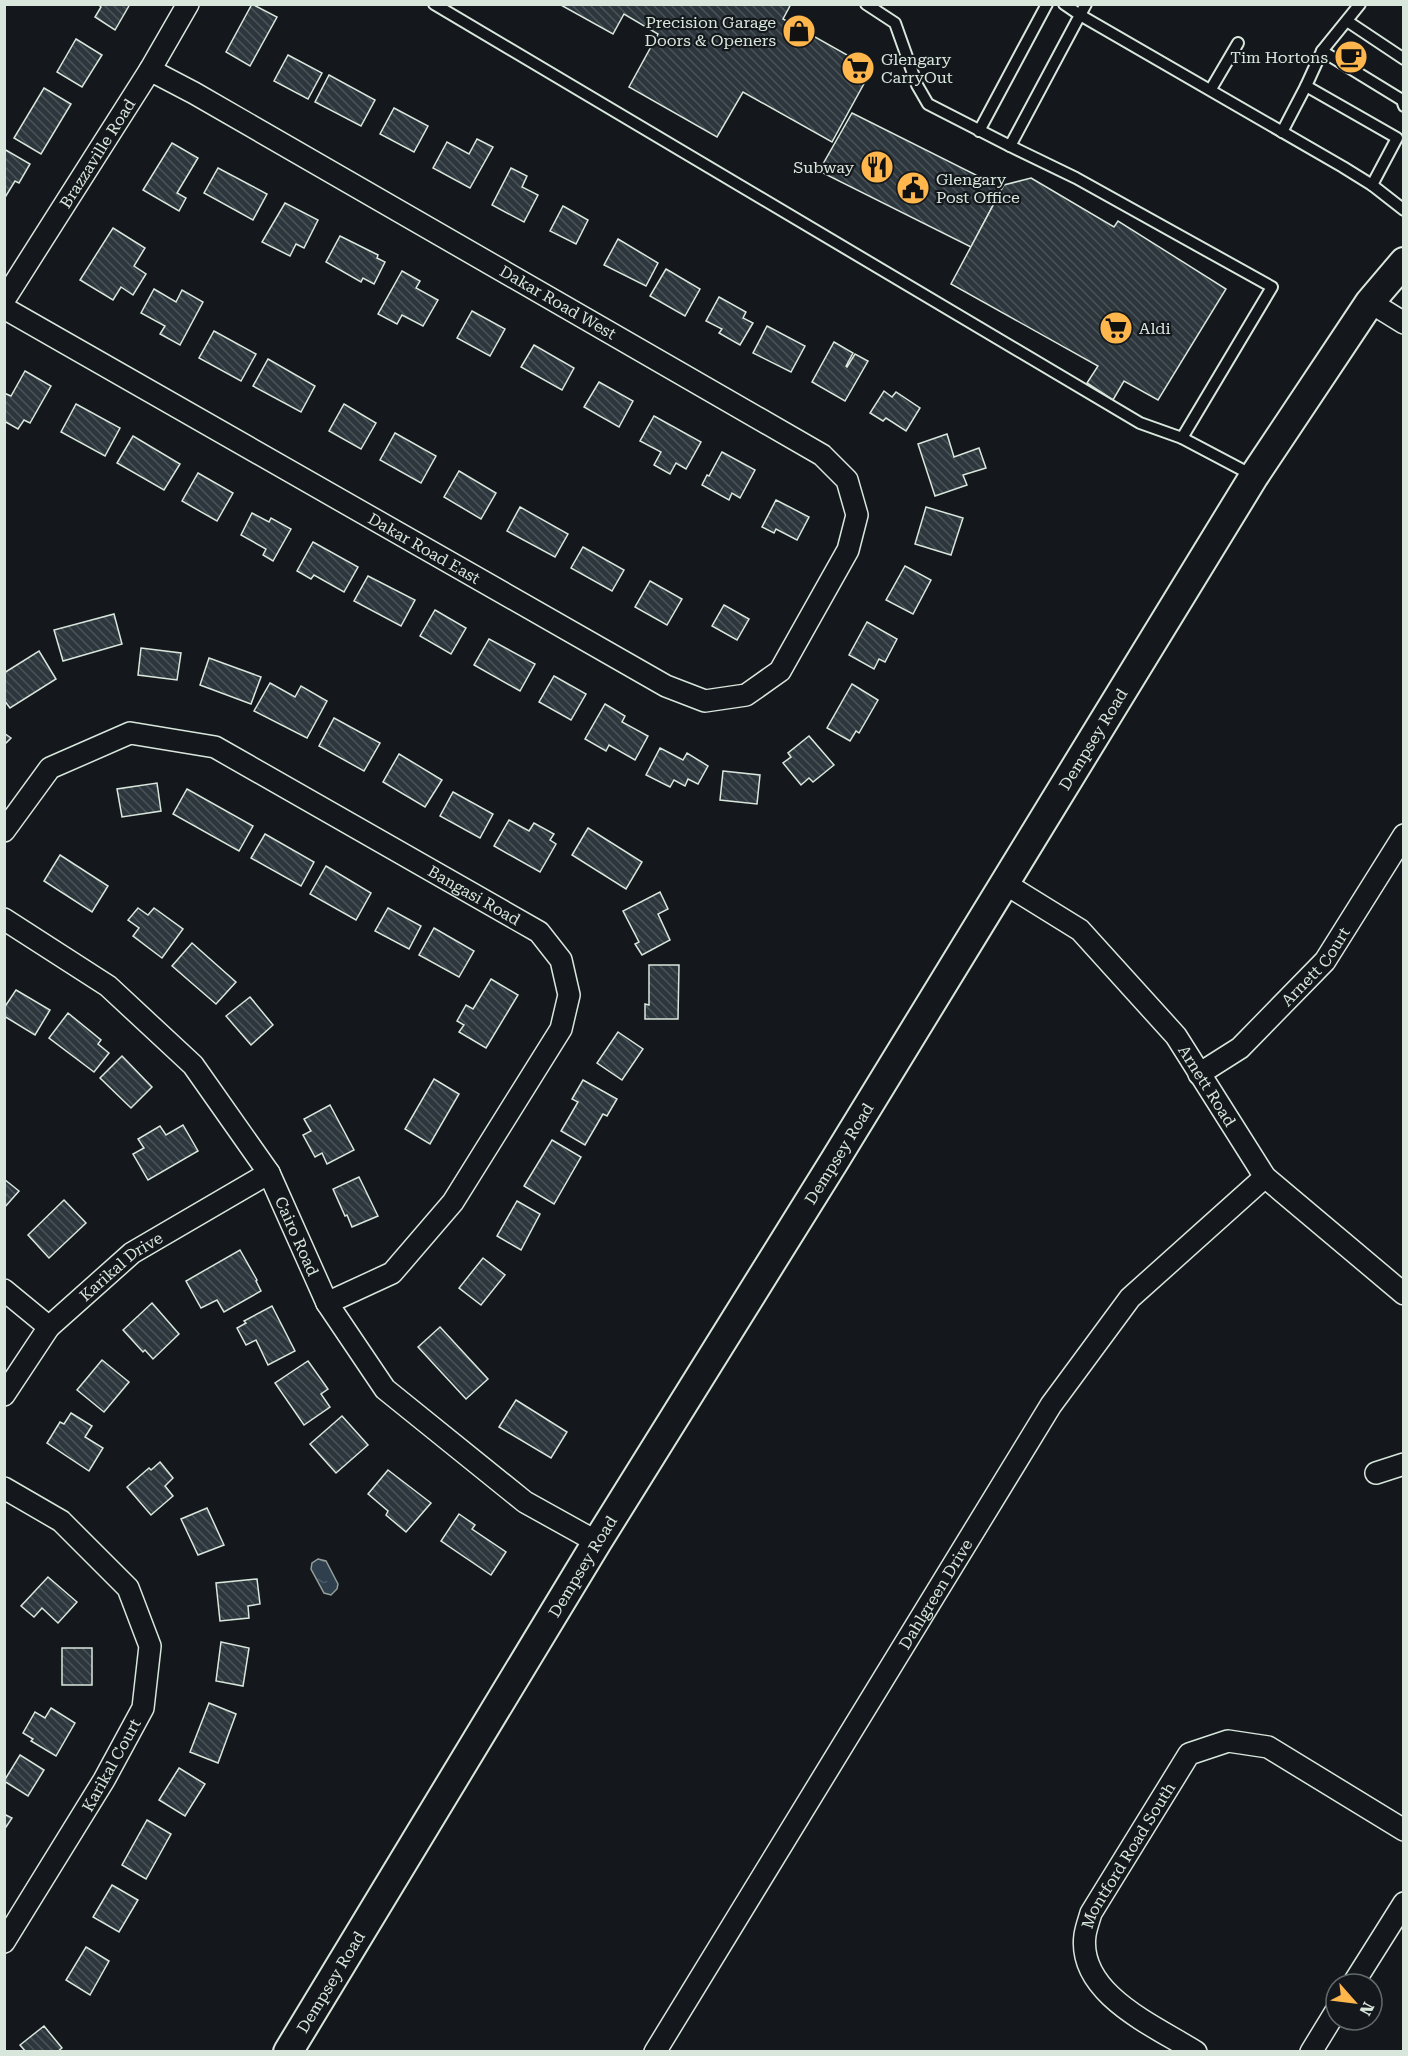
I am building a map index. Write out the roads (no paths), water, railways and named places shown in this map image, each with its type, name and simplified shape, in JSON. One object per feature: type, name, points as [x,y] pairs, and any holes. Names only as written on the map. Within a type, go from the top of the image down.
[{"type":"main road","name":"Dempsey Road","points":[[288,2052],[597,1542],[835,1160],[1254,476],[1370,302],[1404,262]]},
{"type":"street","name":"Brazzaville Road","points":[[4,300],[150,70],[188,4]]},
{"type":"street","name":"Dakar Road West","points":[[150,70],[194,93],[822,454],[848,480],[856,515],[848,550],[820,599]]},
{"type":"street","points":[[1370,302],[1404,323]]},
{"type":"street","name":"Dakar Road East","points":[[4,308],[666,686],[705,701],[746,695],[780,671],[820,599]]},
{"type":"street","name":"Bangasi Road","points":[[4,831],[50,768],[130,733],[215,747],[539,932],[561,960],[569,994],[561,1029],[453,1202],[392,1273],[327,1303]]},
{"type":"street","name":"Arnett Court","points":[[1199,1074],[1240,1048],[1325,961],[1404,834]]},
{"type":"street","name":"Arnett Road","points":[[1004,883],[1080,930],[1176,1036],[1265,1177],[1404,1294]]},
{"type":"street","name":"Cairo Road","points":[[4,919],[108,986],[194,1065],[269,1173],[327,1303],[385,1389],[525,1502],[597,1542]]},
{"type":"street","name":"Karikal Drive","points":[[4,1395],[49,1327],[132,1253],[269,1173]]},
{"type":"street","name":"Dahlgreen Drive","points":[[655,2052],[1051,1405],[1131,1298],[1265,1177]]},
{"type":"street","points":[[4,1290],[49,1327]]},
{"type":"street","points":[[1376,1473],[1404,1464]]},
{"type":"street","name":"Karikal Court","points":[[4,1488],[61,1521],[128,1588],[150,1646],[143,1708],[104,1780],[4,1942]]},
{"type":"street","name":"Montford Road South","points":[[1196,2052],[1114,2001],[1097,1983],[1086,1961],[1084,1936],[1091,1913],[1189,1754],[1228,1742],[1268,1747],[1404,1830]]},
{"type":"street","points":[[1361,1972],[1404,1903]]},
{"type":"street","points":[[1311,2052],[1324,2031]]},
{"type":"lane","points":[[434,4],[1140,423],[1182,438],[1254,476]]},
{"type":"lane","points":[[866,4],[895,22],[916,85],[928,104],[1076,178],[1272,287],[1182,438]]},
{"type":"lane","points":[[979,131],[1047,4]]},
{"type":"lane","points":[[1064,4],[1372,185],[1404,210]]},
{"type":"lane","points":[[1010,146],[1086,4]]},
{"type":"lane","points":[[1282,132],[1322,51],[1360,4]]},
{"type":"lane","points":[[1347,21],[1404,59]]},
{"type":"lane","points":[[1211,89],[1238,43]]},
{"type":"lane","points":[[1322,51],[1402,100],[1404,106]]},
{"type":"lane","points":[[1306,86],[1401,133],[1372,185]]},
{"type":"water","points":[[318,1559],[326,1561],[338,1584],[337,1589],[331,1595],[324,1593],[311,1569],[312,1563]]},
{"type":"place","name":"Precision Garage Doors & Openers","points":[[799,31]]},
{"type":"place","name":"Tim Hortons","points":[[1351,57]]},
{"type":"place","name":"Glengary CarryOut","points":[[858,68]]},
{"type":"place","name":"Subway","points":[[877,167]]},
{"type":"place","name":"Glengary Post Office","points":[[913,188]]},
{"type":"place","name":"Aldi","points":[[1116,328]]}]
